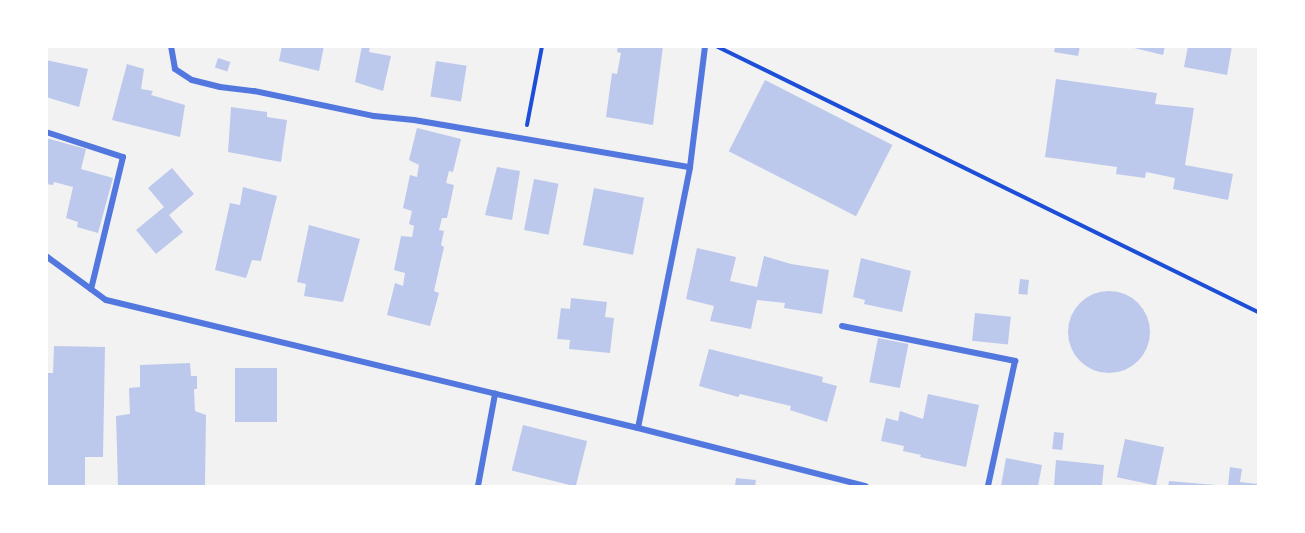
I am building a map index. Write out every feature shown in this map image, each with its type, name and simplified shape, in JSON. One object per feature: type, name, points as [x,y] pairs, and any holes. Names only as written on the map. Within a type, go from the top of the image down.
[{"type":"street","points":[[171,46],[175,69],[192,80],[220,87],[254,91],[374,116],[690,167]]},
{"type":"street","points":[[638,428],[690,167],[705,46]]},
{"type":"street","points":[[46,132],[123,157],[91,289]]},
{"type":"street","points":[[46,256],[106,300],[638,428],[866,486]]},
{"type":"street","points":[[842,326],[1015,361],[988,486]]},
{"type":"street","points":[[478,486],[495,394]]},
{"type":"path","points":[[524,139],[542,46]]},
{"type":"path","points":[[717,46],[1258,312]]},
{"type":"building","points":[[282,46],[324,46],[319,71],[279,61]]},
{"type":"building","points":[[362,46],[370,46],[369,52],[391,56],[383,91],[355,82]]},
{"type":"building","points":[[618,46],[663,46],[653,125],[606,117],[612,73],[617,74],[621,53],[617,52]]},
{"type":"building","points":[[1055,46],[1080,46],[1078,56],[1054,52]]},
{"type":"building","points":[[1126,46],[1165,46],[1163,55]]},
{"type":"building","points":[[1188,46],[1232,46],[1227,75],[1184,67]]},
{"type":"building","points":[[218,58],[230,62],[227,72],[215,68]]},
{"type":"building","points":[[46,60],[88,69],[79,107],[46,97]]},
{"type":"building","points":[[436,61],[467,66],[461,101],[430,97]]},
{"type":"building","points":[[127,64],[144,69],[141,89],[153,91],[151,95],[185,105],[180,137],[112,120]]},
{"type":"building","points":[[1056,79],[1157,93],[1155,104],[1194,108],[1185,165],[1233,174],[1228,200],[1173,189],[1175,178],[1146,172],[1145,178],[1116,174],[1117,167],[1045,157]]},
{"type":"building","points":[[765,80],[892,145],[856,216],[729,151]]},
{"type":"building","points":[[231,107],[267,112],[267,117],[287,120],[281,162],[228,152]]},
{"type":"building","points":[[417,128],[461,139],[453,172],[449,171],[446,183],[454,185],[447,218],[442,218],[439,230],[444,231],[441,245],[444,247],[434,291],[439,293],[430,326],[387,315],[395,283],[403,286],[405,273],[394,270],[401,236],[412,237],[414,226],[409,224],[412,211],[403,208],[410,175],[417,177],[419,165],[409,160]]},
{"type":"building","points":[[46,138],[86,149],[81,169],[113,178],[98,233],[77,227],[78,222],[66,218],[73,187],[54,182],[53,185],[46,184]]},
{"type":"building","points":[[497,167],[520,171],[512,220],[485,215]]},
{"type":"building","points":[[172,168],[194,194],[169,215],[183,232],[156,254],[136,230],[164,207],[148,188]]},
{"type":"building","points":[[534,179],[559,184],[549,235],[524,230]]},
{"type":"building","points":[[243,187],[277,196],[261,261],[252,260],[246,278],[215,270],[230,203],[240,205]]},
{"type":"building","points":[[594,188],[644,198],[633,255],[583,245]]},
{"type":"building","points":[[309,225],[360,239],[343,302],[304,296],[306,284],[297,282]]},
{"type":"building","points":[[697,248],[736,257],[730,281],[757,287],[764,256],[791,264],[829,270],[822,314],[784,308],[785,303],[757,300],[751,329],[710,321],[714,306],[686,299]]},
{"type":"building","points":[[861,258],[911,271],[902,312],[864,304],[865,300],[853,297]]},
{"type":"building","points":[[1020,279],[1029,280],[1027,295],[1018,294]]},
{"type":"building","points":[[1109,291],[1125,295],[1138,303],[1146,316],[1150,332],[1146,348],[1138,361],[1125,369],[1109,373],[1093,369],[1080,361],[1072,348],[1068,332],[1072,316],[1080,303],[1093,295]]},
{"type":"building","points":[[571,298],[607,302],[605,317],[614,318],[610,353],[569,349],[570,340],[557,339],[561,308],[570,309]]},
{"type":"building","points":[[975,313],[1011,317],[1008,345],[972,341]]},
{"type":"building","points":[[878,338],[908,344],[900,388],[869,382]]},
{"type":"building","points":[[54,346],[105,347],[103,457],[85,457],[85,486],[46,486],[46,373],[53,373]]},
{"type":"building","points":[[709,349],[823,377],[822,382],[837,386],[827,422],[790,410],[791,406],[740,394],[738,397],[699,386]]},
{"type":"building","points":[[190,363],[191,376],[197,376],[197,389],[194,389],[195,411],[206,415],[205,486],[118,486],[116,416],[130,414],[129,388],[140,387],[140,365]]},
{"type":"building","points":[[235,368],[277,368],[277,422],[235,422]]},
{"type":"building","points":[[928,394],[979,405],[966,467],[920,457],[921,455],[903,451],[904,446],[881,441],[886,418],[898,421],[900,411],[923,419]]},
{"type":"building","points":[[523,425],[587,441],[576,486],[512,471]]},
{"type":"building","points":[[1054,432],[1064,433],[1062,450],[1052,449]]},
{"type":"building","points":[[1125,439],[1164,447],[1156,485],[1117,477]]},
{"type":"building","points":[[1006,458],[1042,465],[1038,486],[1001,486]]},
{"type":"building","points":[[1056,460],[1104,465],[1102,485],[1054,486]]},
{"type":"building","points":[[1230,467],[1242,469],[1240,482],[1258,484],[1258,486],[1228,486]]},
{"type":"building","points":[[736,478],[756,480],[755,486],[735,486]]},
{"type":"building","points":[[1169,481],[1216,485],[1216,486],[1168,486]]}]
